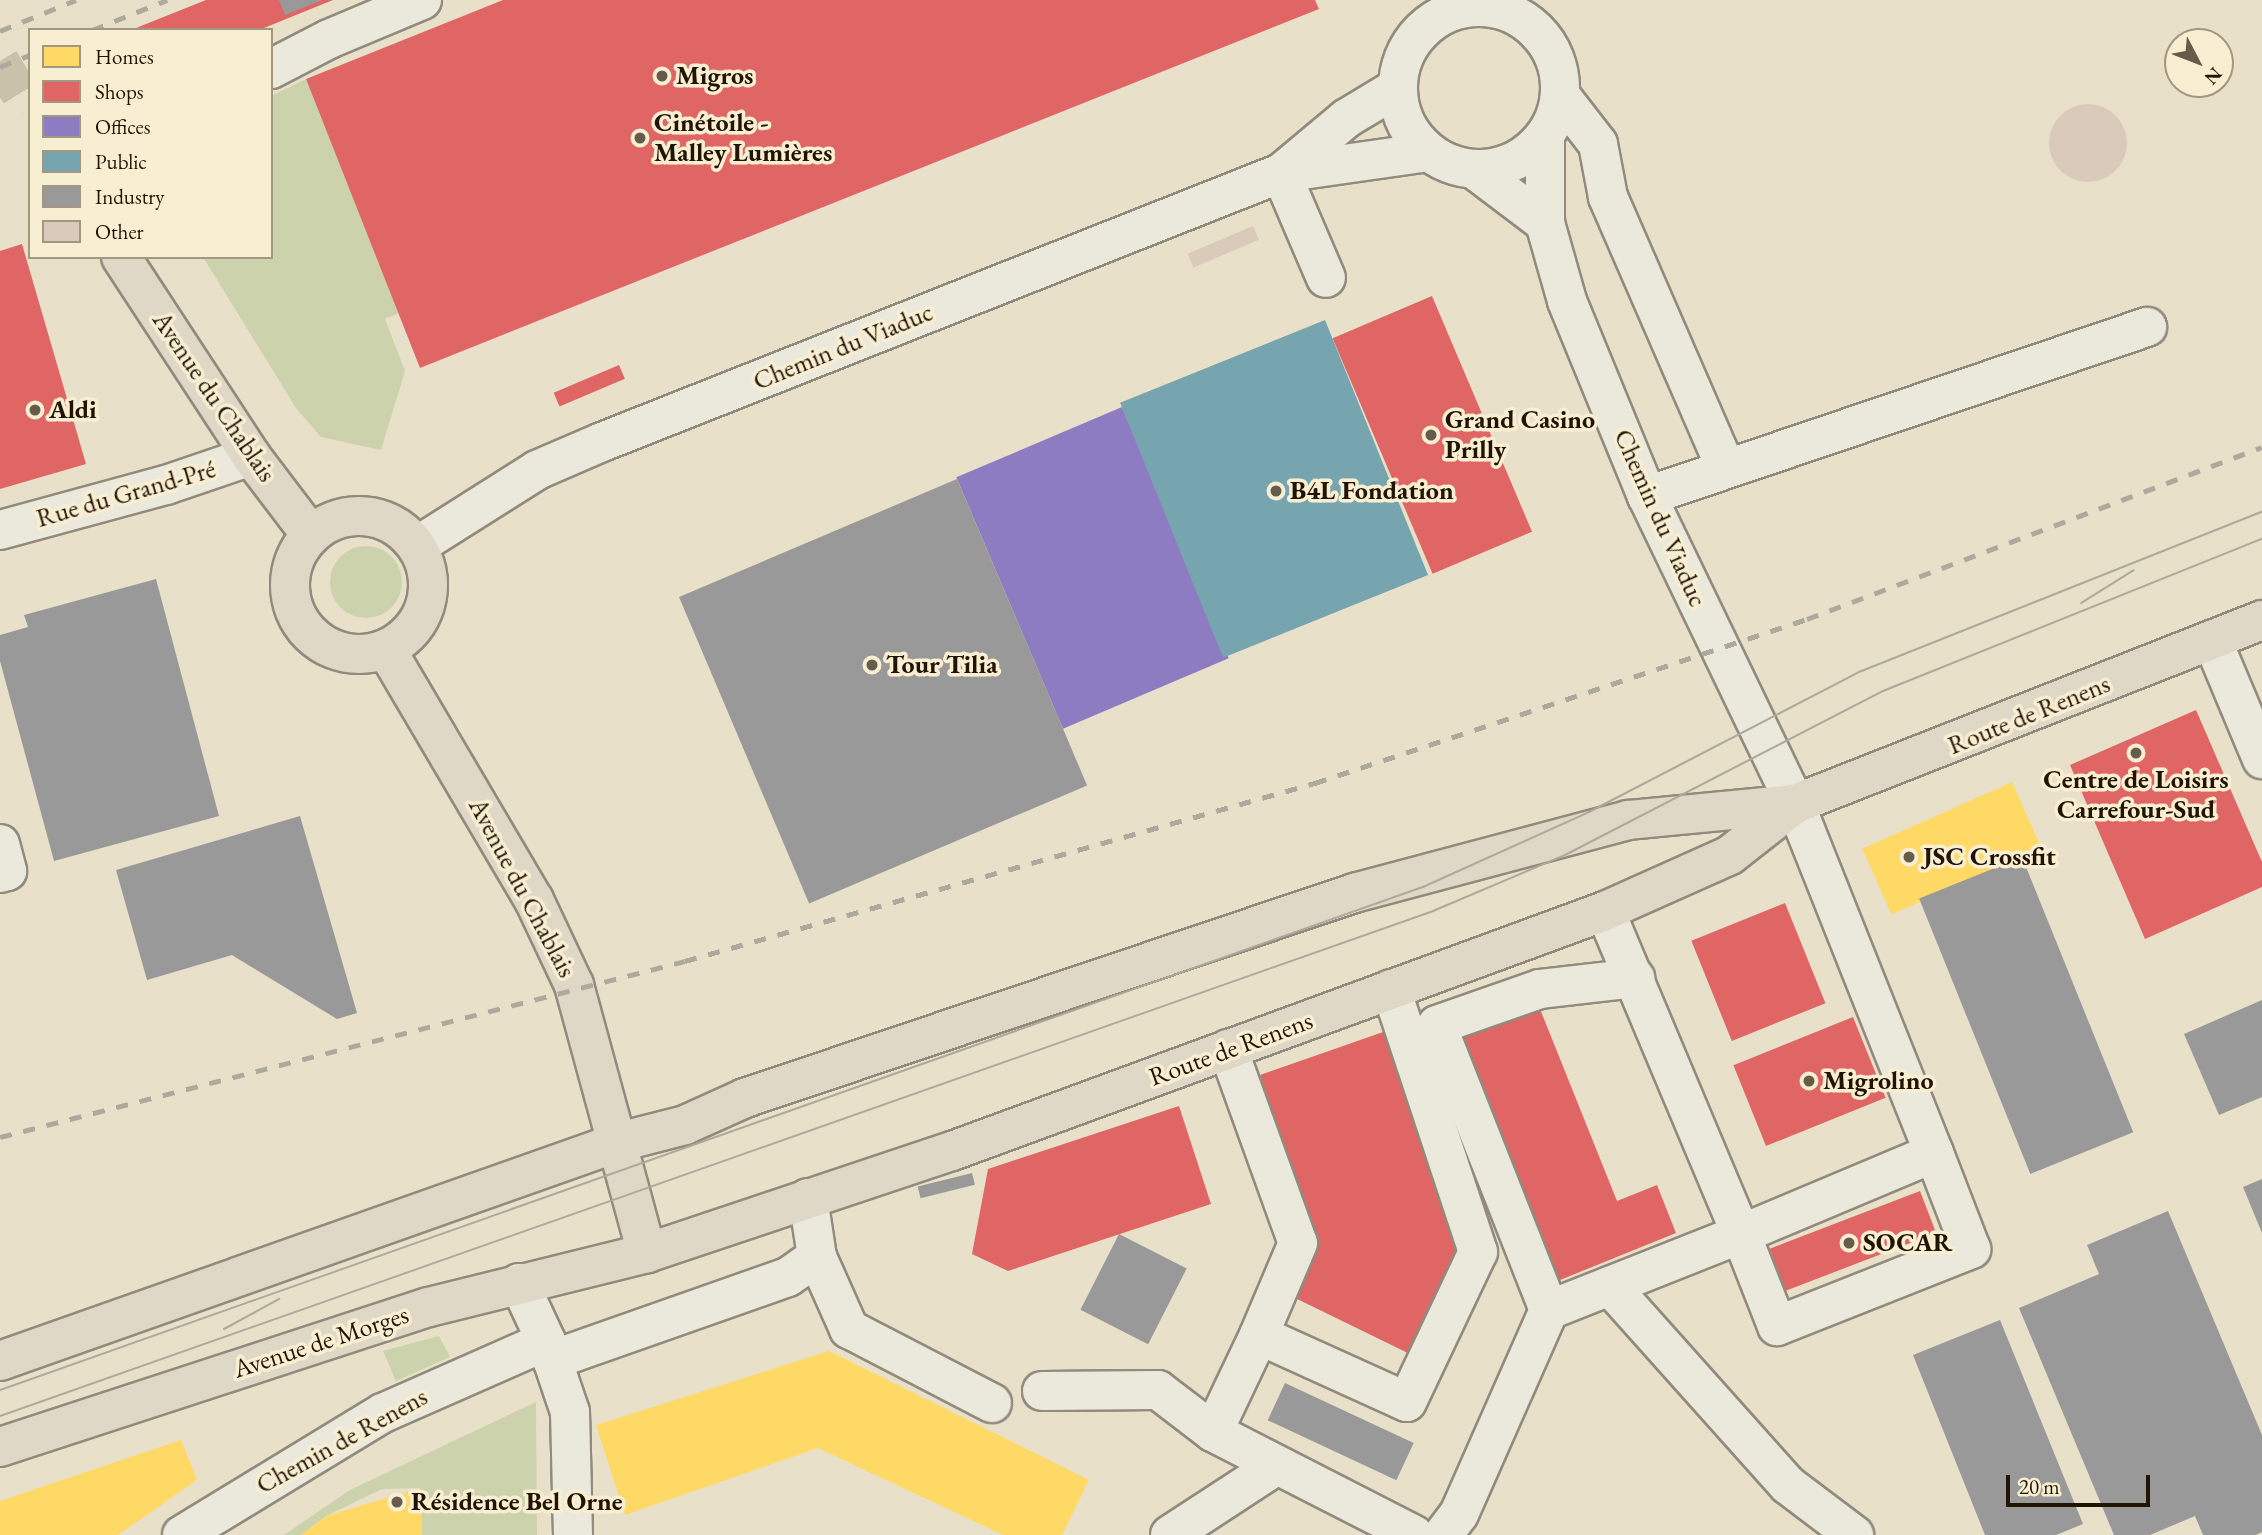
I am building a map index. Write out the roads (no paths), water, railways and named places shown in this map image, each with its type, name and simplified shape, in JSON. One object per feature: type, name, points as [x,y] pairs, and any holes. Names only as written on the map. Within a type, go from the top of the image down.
[{"type":"main road","name":"Avenue du Chablais","points":[[122,259],[251,456],[311,535]]},
{"type":"main road","points":[[369,516],[390,522],[417,546],[429,580],[426,606],[408,635],[386,649],[363,654],[341,653],[316,640],[299,621],[291,599],[290,573],[311,535],[328,522],[369,516]]},
{"type":"main road","name":"Route de Renens","points":[[619,1142],[685,1125],[745,1098],[1354,892],[1628,820],[1795,804],[2213,642],[2262,620]]},
{"type":"main road","name":"Avenue du Chablais","points":[[386,649],[534,900],[574,985],[648,1253]]},
{"type":"main road","name":"Route de Renens","points":[[648,1253],[952,1151],[1605,911],[1730,855],[1795,804]]},
{"type":"main road","points":[[0,1361],[619,1142]]},
{"type":"main road","name":"Avenue de Morges","points":[[0,1447],[415,1311],[648,1253]]},
{"type":"street","points":[[273,68],[328,38],[422,0]]},
{"type":"street","points":[[1560,95],[1545,136],[1526,155],[1501,167],[1475,170],[1449,165],[1427,152],[1405,123],[1397,88],[1420,14],[1441,16],[1477,3],[1502,10],[1539,33],[1552,52],[1560,95],[1598,144],[1608,197],[1726,468]]},
{"type":"street","name":"Chemin du Viaduc","points":[[1281,173],[1347,118],[1397,88]]},
{"type":"street","name":"Chemin du Viaduc","points":[[1545,136],[1545,223],[1567,301],[1647,496],[1795,804],[1971,1249],[1777,1326],[1741,1234]]},
{"type":"street","name":"Chemin du Viaduc","points":[[417,546],[558,461],[1281,173],[1427,152]]},
{"type":"street","points":[[1475,170],[1545,223]]},
{"type":"street","points":[[1281,173],[1326,278]]},
{"type":"street","points":[[1647,496],[2147,327]]},
{"type":"street","name":"Rue du Grand-Pré","points":[[0,530],[251,456]]},
{"type":"street","points":[[2213,642],[2262,759]]},
{"type":"street","points":[[0,844],[7,871],[0,873]]},
{"type":"street","points":[[1605,911],[1741,1234]]},
{"type":"street","points":[[1549,1310],[1437,1025],[1539,989],[1635,978]]},
{"type":"street","points":[[1259,1335],[1407,1402],[1478,1252],[1391,989]]},
{"type":"street","points":[[1213,1432],[1259,1335],[1298,1243],[1228,1049]]},
{"type":"street","points":[[1443,1535],[1459,1514],[1549,1310],[1741,1234],[1934,1153]]},
{"type":"street","points":[[808,1198],[817,1257],[849,1329],[992,1403]]},
{"type":"street","name":"Chemin de Renens","points":[[182,1535],[383,1413],[549,1351],[788,1277],[817,1257]]},
{"type":"street","points":[[519,1283],[549,1351],[570,1412],[573,1535]]},
{"type":"street","points":[[1610,1286],[1788,1485],[1854,1535]]},
{"type":"street","points":[[1042,1391],[1158,1390],[1213,1432],[1414,1535]]},
{"type":"street","points":[[1170,1535],[1276,1466]]},
{"type":"tunnel","points":[[0,61],[28,107]]},
{"type":"tram line","points":[[0,1390],[1423,887],[1589,812],[1859,672],[2262,512]]},
{"type":"tram line","points":[[0,1416],[1433,911],[1565,855],[1883,691],[2262,539]]},
{"type":"tram line","points":[[2081,603],[2134,570]]},
{"type":"tram line","points":[[224,1329],[279,1299]]},
{"type":"railway","points":[[0,31],[76,0]]},
{"type":"railway","points":[[97,28],[167,0]]},
{"type":"railway","points":[[0,67],[28,56]]},
{"type":"railway","points":[[0,1137],[685,961],[1315,783],[1807,619],[2262,447]]},
{"type":"place","name":"Migros","points":[[662,76]]},
{"type":"place","name":"Cinétoile - Malley Lumières","points":[[640,138]]},
{"type":"place","name":"Aldi","points":[[35,410]]},
{"type":"place","name":"Grand Casino Prilly","points":[[1431,435]]},
{"type":"place","name":"B4L Fondation","points":[[1276,491]]},
{"type":"place","name":"Tour Tilia","points":[[872,665]]},
{"type":"place","name":"Centre de Loisirs Carrefour-Sud","points":[[2136,753]]},
{"type":"place","name":"JSC Crossfit","points":[[1909,857]]},
{"type":"place","name":"Migrolino","points":[[1809,1081]]},
{"type":"place","name":"SOCAR","points":[[1849,1243]]},
{"type":"place","name":"Résidence Bel Orne","points":[[397,1502]]}]
